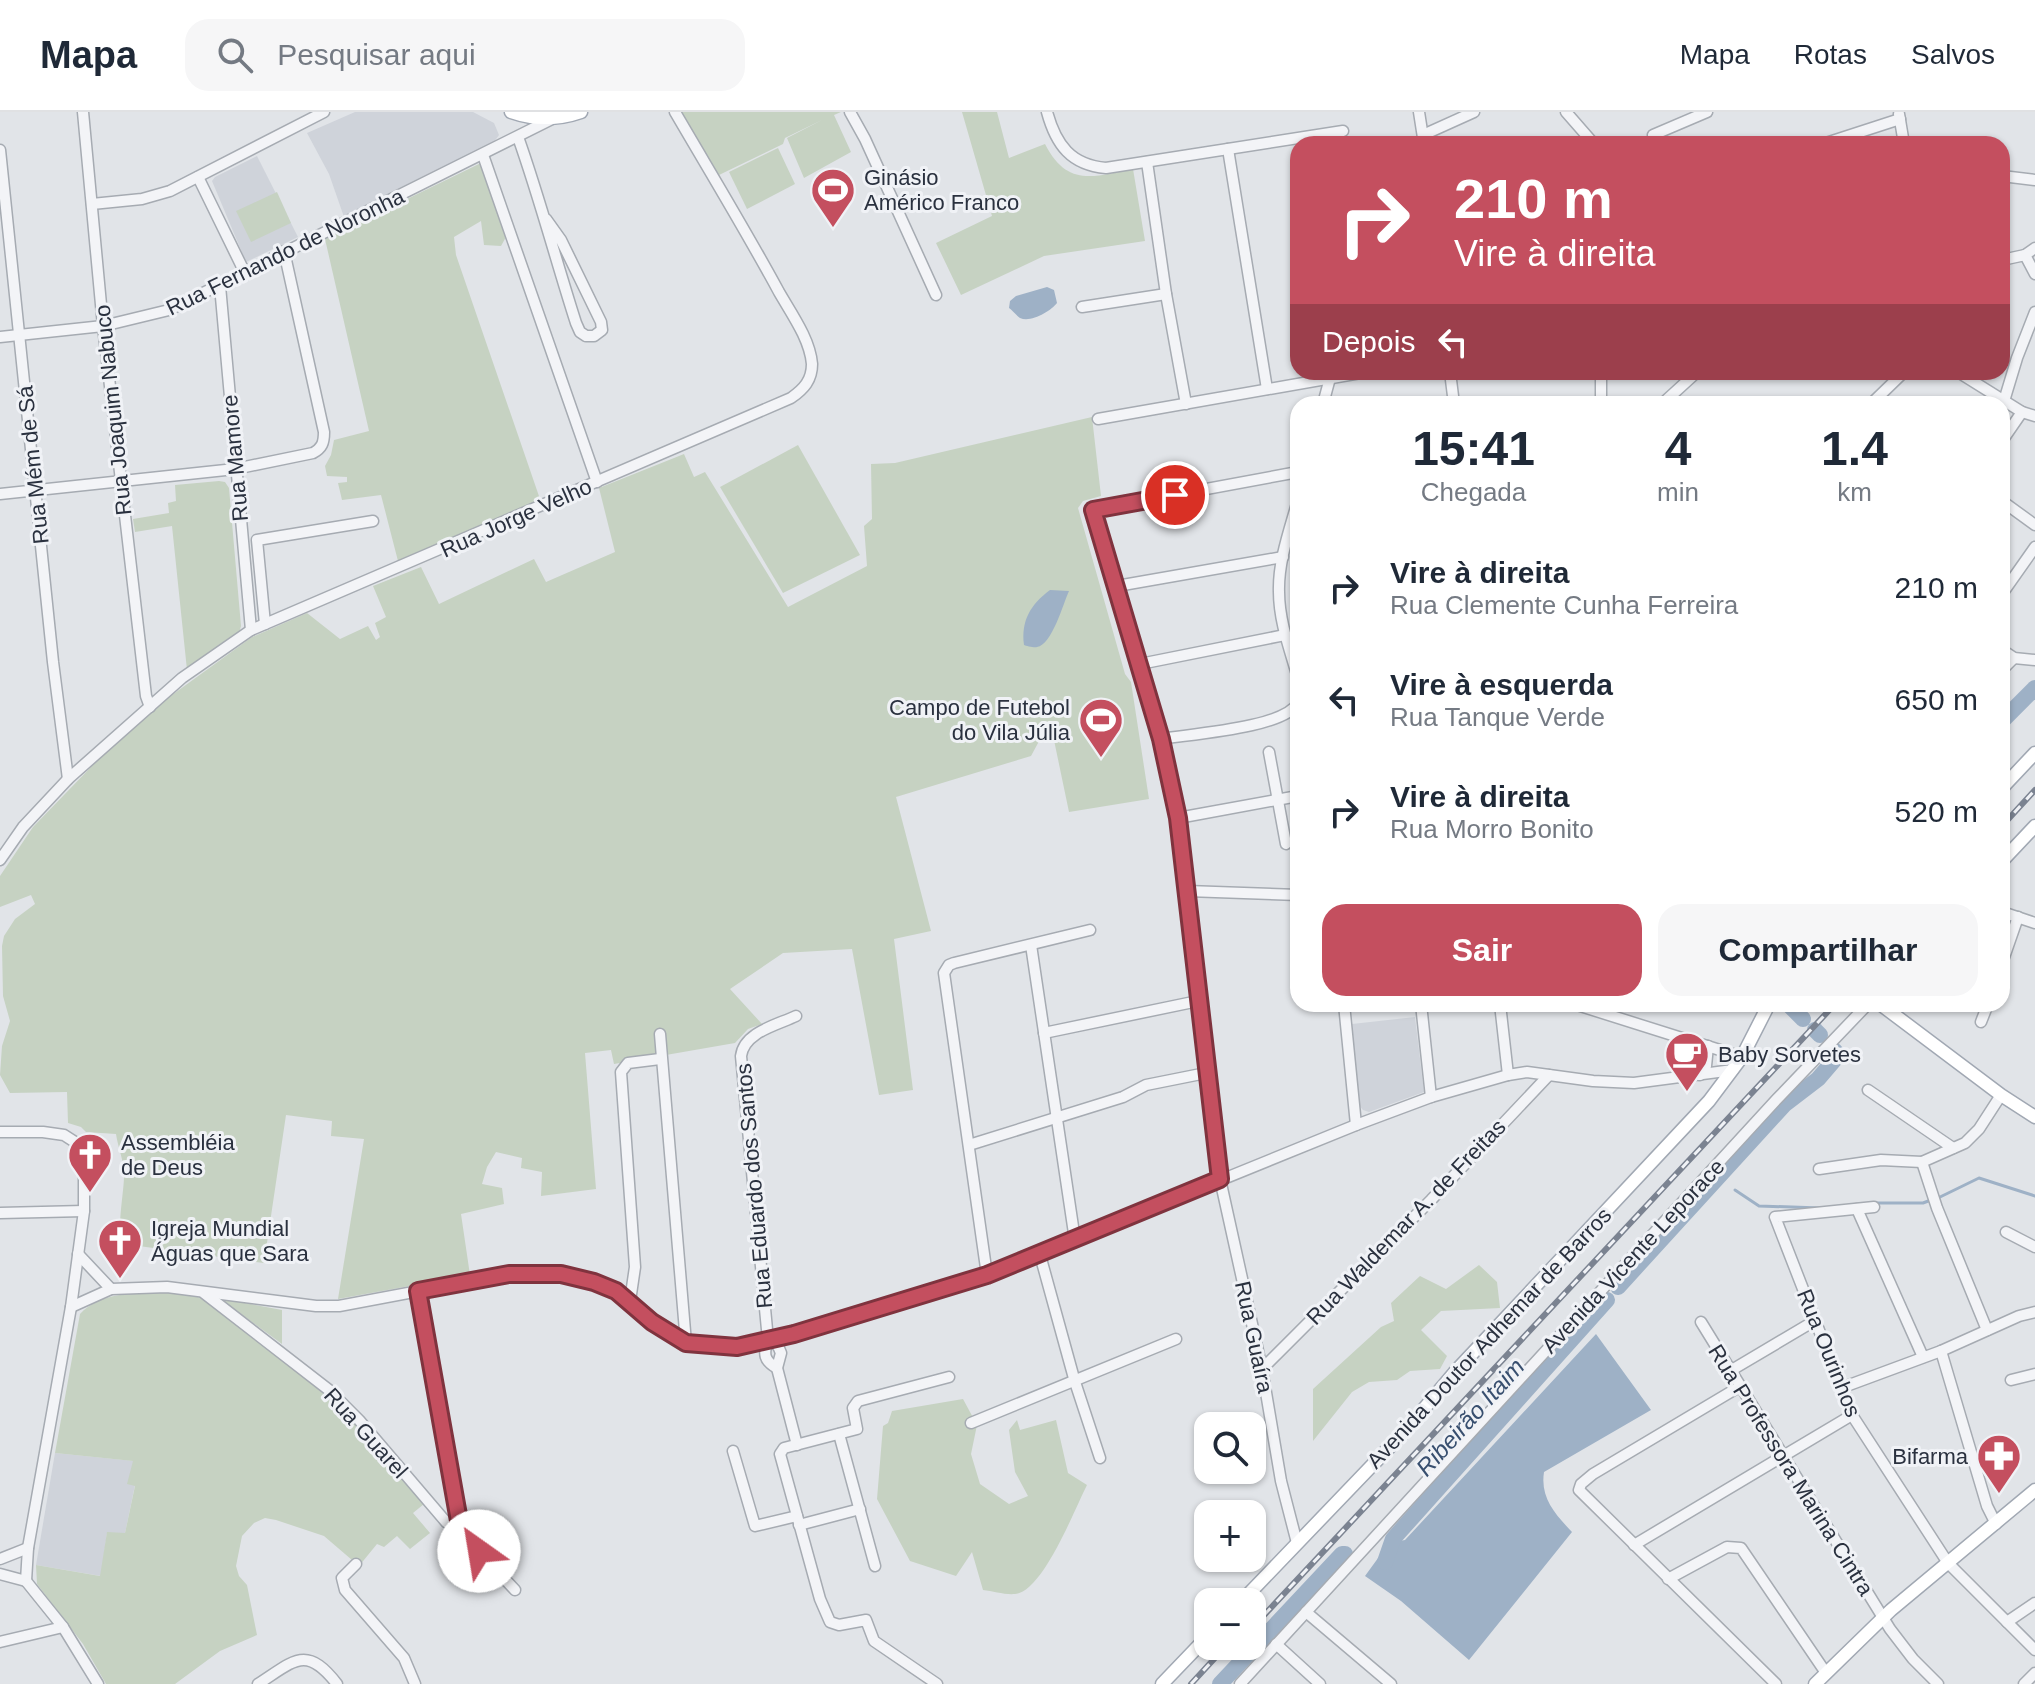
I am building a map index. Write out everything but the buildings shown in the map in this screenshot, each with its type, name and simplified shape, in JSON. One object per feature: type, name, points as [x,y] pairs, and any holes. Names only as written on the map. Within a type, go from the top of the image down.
[{"type":"main road","points":[[511,112],[538,118],[581,112]]},
{"type":"main road","points":[[2010,780],[2035,753]]},
{"type":"main road","points":[[2010,855],[2030,840],[2035,826]]},
{"type":"main road","name":"Avenida Doutor Adhemar de Barros","points":[[1254,1588],[1406,1430],[1454,1373],[1709,1101],[1742,1057],[1764,1012]]},
{"type":"main road","points":[[1891,1012],[2001,1095],[2034,1113]]},
{"type":"main road","points":[[1816,1684],[1882,1617],[2035,1490]]},
{"type":"main road","points":[[1162,1684],[1194,1651]]},
{"type":"street","name":"Rua Joaquim Nabuco","points":[[83,112],[120,481],[146,696],[150,707]]},
{"type":"street","points":[[92,204],[155,196],[324,112]]},
{"type":"street","name":"Rua Jorge Velho","points":[[0,860],[23,827],[68,779],[182,678],[251,630],[791,398],[804,389],[812,372],[810,351],[801,331],[675,112]]},
{"type":"street","points":[[850,112],[936,295]]},
{"type":"street","points":[[1047,112],[1064,151],[1075,161],[1092,167],[1106,168],[1290,143]]},
{"type":"street","points":[[1419,112],[1422,136]]},
{"type":"street","points":[[1430,136],[1474,112]]},
{"type":"street","points":[[1566,112],[1587,136]]},
{"type":"street","points":[[1653,135],[1707,112]]},
{"type":"street","points":[[1844,136],[1900,115],[1903,136]]},
{"type":"street","name":"Rua Fernando de Noronha","points":[[0,337],[103,326],[169,310],[555,118]]},
{"type":"street","points":[[1326,136],[1343,131]]},
{"type":"street","points":[[518,137],[580,332],[594,336],[602,330],[601,322],[561,240],[546,219]]},
{"type":"street","points":[[1228,149],[1267,389]]},
{"type":"street","name":"Rua Mém de Sá","points":[[0,150],[68,779]]},
{"type":"street","points":[[483,155],[597,482]]},
{"type":"street","points":[[1147,162],[1186,404]]},
{"type":"street","points":[[198,177],[244,271]]},
{"type":"street","points":[[2010,177],[2035,180]]},
{"type":"street","points":[[2010,258],[2025,255],[2035,248]]},
{"type":"street","points":[[0,494],[235,469],[313,453],[322,446],[324,432],[284,251]]},
{"type":"street","points":[[2025,255],[2035,274]]},
{"type":"street","name":"Rua Mamore","points":[[220,286],[251,630]]},
{"type":"street","points":[[1082,307],[1166,294]]},
{"type":"street","points":[[2006,396],[2035,312]]},
{"type":"street","points":[[1098,419],[1319,380]]},
{"type":"street","points":[[1671,396],[1688,380]]},
{"type":"street","points":[[1879,396],[1896,380]]},
{"type":"street","points":[[1971,380],[1996,396]]},
{"type":"street","points":[[2010,405],[2035,416]]},
{"type":"street","points":[[2010,429],[2022,412]]},
{"type":"street","name":"Rua Guaíra","points":[[1290,473],[1093,510],[1161,739],[1178,818],[1220,1179],[1262,1369],[1281,1481],[1297,1543]]},
{"type":"street","points":[[2010,507],[2035,525]]},
{"type":"street","points":[[265,624],[257,540],[373,521]]},
{"type":"street","points":[[1290,530],[1279,592],[1290,652]]},
{"type":"street","points":[[2010,583],[2035,547]]},
{"type":"street","points":[[1117,586],[1283,557]]},
{"type":"street","points":[[1140,664],[1285,635]]},
{"type":"street","points":[[2010,655],[2035,660]]},
{"type":"street","points":[[2010,662],[2014,658]]},
{"type":"street","points":[[1161,739],[1267,722],[1290,710]]},
{"type":"street","points":[[1269,752],[1286,844]]},
{"type":"street","points":[[1178,818],[1290,798]]},
{"type":"street","points":[[1187,891],[1290,895]]},
{"type":"street","points":[[2010,914],[2035,923]]},
{"type":"street","points":[[2010,940],[2018,917]]},
{"type":"street","points":[[987,1275],[944,973],[954,963],[1090,930]]},
{"type":"street","points":[[1031,945],[1075,1240]]},
{"type":"street","points":[[1044,1033],[1198,1001]]},
{"type":"street","points":[[1345,1012],[1356,1125]]},
{"type":"street","points":[[1422,1012],[1431,1097]]},
{"type":"street","points":[[1501,1012],[1508,1075]]},
{"type":"street","points":[[1600,1012],[1742,1057]]},
{"type":"street","name":"Avenida Vicente Leporace","points":[[1240,1684],[1861,1012]]},
{"type":"street","points":[[1981,1022],[1985,1012]]},
{"type":"street","name":"Rua Eduardo dos Santos","points":[[796,1016],[748,1039],[742,1050],[768,1340],[778,1346],[781,1353],[777,1368],[797,1445]]},
{"type":"street","points":[[660,1034],[686,1343]]},
{"type":"street","points":[[1700,1075],[1706,1066],[1708,1046]]},
{"type":"street","points":[[630,1301],[635,1267],[621,1072],[628,1063],[660,1059]]},
{"type":"street","points":[[71,1307],[111,1289],[167,1287],[316,1306],[339,1306],[485,1278],[540,1272],[594,1282],[616,1291],[652,1322],[686,1343],[737,1347],[987,1275],[1356,1125],[1431,1097],[1508,1075],[1527,1072],[1634,1083],[1733,1070]]},
{"type":"street","points":[[969,1145],[1123,1097],[1146,1085],[1206,1073]]},
{"type":"street","name":"Rua Waldemar A. de Freitas","points":[[1262,1369],[1431,1200],[1549,1075]]},
{"type":"street","points":[[1868,1090],[1953,1148]]},
{"type":"street","points":[[1819,1169],[1881,1160],[1922,1162],[1965,1143],[1979,1129],[2001,1095]]},
{"type":"street","points":[[0,1132],[53,1132],[64,1135],[78,1144],[84,1158],[84,1211],[71,1307],[28,1548],[26,1581]]},
{"type":"street","points":[[1922,1162],[1937,1208],[1987,1330]]},
{"type":"street","points":[[1874,1207],[1857,1209],[1923,1357]]},
{"type":"street","name":"Rua Ourinhos","points":[[1857,1209],[1775,1217],[1852,1415],[1948,1563],[2035,1650]]},
{"type":"street","points":[[0,1213],[84,1211]]},
{"type":"street","points":[[2006,1232],[2035,1247]]},
{"type":"street","points":[[78,1254],[111,1289]]},
{"type":"street","points":[[1040,1255],[1075,1382],[1100,1458]]},
{"type":"street","points":[[418,1291],[461,1532]]},
{"type":"street","name":"Rua Guarel","points":[[202,1292],[329,1390],[359,1420],[446,1522],[461,1532],[515,1590]]},
{"type":"street","points":[[1841,1388],[2035,1312]]},
{"type":"street","points":[[1730,1371],[1816,1320]]},
{"type":"street","name":"Rua Professora Marina Cintra","points":[[1701,1322],[1882,1617],[1901,1646],[1938,1684]]},
{"type":"street","points":[[971,1423],[1176,1339]]},
{"type":"street","points":[[1941,1351],[1987,1506],[1996,1524]]},
{"type":"street","points":[[2011,1380],[2035,1374]]},
{"type":"street","points":[[937,1684],[874,1641],[866,1620],[839,1625],[830,1622],[820,1599],[780,1454],[784,1448],[857,1429],[853,1408],[858,1401],[949,1377]]},
{"type":"street","points":[[1739,1387],[1593,1474],[1579,1487],[1580,1492],[1776,1684]]},
{"type":"street","points":[[1634,1545],[1852,1415]]},
{"type":"street","points":[[839,1434],[875,1566]]},
{"type":"street","points":[[733,1451],[755,1526],[860,1509]]},
{"type":"street","points":[[1668,1579],[1727,1547],[1741,1548],[1826,1673]]},
{"type":"street","points":[[0,1559],[28,1548]]},
{"type":"street","points":[[356,1564],[342,1578],[345,1590],[404,1658],[415,1684]]},
{"type":"street","points":[[0,1574],[26,1581],[63,1627],[98,1684]]},
{"type":"street","points":[[2007,1622],[2035,1603]]},
{"type":"street","points":[[1306,1612],[1391,1684]]},
{"type":"street","points":[[0,1642],[63,1627]]},
{"type":"street","points":[[1276,1644],[1320,1684]]},
{"type":"street","points":[[258,1684],[290,1664],[303,1660],[319,1663],[337,1684]]},
{"type":"street","points":[[2024,1684],[2035,1673]]},
{"type":"shaded area","points":[[355,112],[473,112],[494,123],[499,135],[491,146],[344,217],[329,174],[307,133]]},
{"type":"shaded area","points":[[257,156],[298,237],[246,262],[212,181]]},
{"type":"shaded area","points":[[1415,1017],[1424,1092],[1369,1112],[1363,1110],[1359,1105],[1352,1024]]},
{"type":"shaded area","points":[[55,1453],[134,1461],[135,1485],[125,1533],[107,1533],[101,1576],[36,1565]]},
{"type":"green space","points":[[678,112],[841,112],[834,115],[851,152],[804,178],[787,138],[822,120],[785,138],[783,144],[719,175]]},
{"type":"green space","points":[[962,112],[997,112],[1009,158],[1045,144],[1062,167],[1082,176],[1133,169],[1145,241],[1044,256],[961,295],[936,243],[992,216]]},
{"type":"green space","points":[[778,148],[795,184],[747,209],[729,172]]},
{"type":"green space","points":[[481,163],[506,237],[501,246],[484,245],[481,221],[454,237],[456,255],[541,502],[398,561],[381,495],[342,500],[338,483],[347,482],[347,477],[327,476],[325,466],[334,440],[369,431],[325,239]]},
{"type":"green space","points":[[277,192],[291,223],[251,242],[236,211]]},
{"type":"green space","points":[[1092,417],[1101,496],[1083,501],[1078,508],[1125,674],[1131,682],[1149,799],[1069,812],[1050,721],[1031,756],[896,797],[931,931],[894,939],[913,1090],[879,1095],[852,949],[783,953],[730,989],[762,1024],[748,1029],[735,1043],[614,1064],[611,1050],[585,1053],[596,1189],[541,1196],[542,1172],[521,1168],[522,1158],[496,1152],[482,1184],[502,1188],[504,1204],[461,1214],[470,1275],[338,1299],[364,1139],[331,1136],[332,1121],[286,1115],[264,1263],[124,1244],[120,1226],[124,1172],[116,1134],[86,1132],[68,1123],[67,1092],[10,1093],[0,1075],[2,1046],[10,1021],[3,996],[2,946],[4,936],[15,919],[35,904],[31,895],[0,907],[0,876],[33,827],[93,765],[161,703],[252,637],[307,613],[340,639],[368,626],[376,640],[380,637],[375,623],[386,617],[373,586],[421,567],[439,604],[534,559],[546,582],[615,552],[599,488],[684,454],[694,477],[705,472],[788,607],[867,566],[864,526],[872,519],[871,464],[895,463]]},
{"type":"green space","points":[[798,445],[860,555],[783,593],[720,487]]},
{"type":"green space","points":[[225,482],[229,488],[241,626],[239,633],[187,670],[172,526],[135,532],[133,519],[169,513],[168,503],[176,501],[175,485]]},
{"type":"green space","points":[[1479,1265],[1497,1282],[1500,1308],[1441,1311],[1421,1330],[1447,1356],[1440,1369],[1410,1371],[1397,1380],[1369,1382],[1352,1392],[1313,1441],[1313,1389],[1381,1327],[1394,1321],[1391,1303],[1420,1276],[1446,1289]]},
{"type":"green space","points":[[163,1292],[204,1298],[305,1374],[353,1417],[424,1504],[413,1513],[430,1533],[410,1549],[397,1536],[384,1547],[377,1544],[359,1566],[324,1536],[276,1520],[265,1518],[254,1523],[242,1536],[236,1566],[239,1576],[247,1585],[257,1635],[220,1651],[175,1684],[106,1684],[83,1644],[37,1584],[36,1565],[100,1576],[107,1532],[125,1533],[135,1486],[127,1484],[133,1461],[55,1453],[80,1314],[107,1298],[130,1293]]},
{"type":"green space","points":[[219,1298],[282,1310],[282,1344]]},
{"type":"green space","points":[[963,1399],[977,1425],[971,1454],[980,1484],[1009,1504],[1028,1496],[1015,1472],[1009,1430],[1017,1420],[1020,1430],[1056,1420],[1068,1473],[1087,1485],[1047,1565],[1026,1590],[1015,1594],[983,1590],[972,1552],[956,1576],[910,1561],[877,1499],[883,1426],[888,1423],[892,1411]]},
{"type":"water","points":[[1047,287],[1054,290],[1057,303],[1046,313],[1025,319],[1009,308],[1010,301],[1016,296]]},
{"type":"water","points":[[1050,590],[1069,591],[1056,623],[1042,645],[1024,645],[1028,614]]},
{"type":"water","points":[[1596,1334],[1651,1410],[1544,1472],[1547,1498],[1572,1532],[1469,1660],[1401,1601],[1365,1576],[1389,1543],[1405,1540]]},
{"type":"waterway","name":"Ribeirão Itaim","points":[[2010,713],[2035,688]]},
{"type":"waterway","name":"Ribeirão Itaim","points":[[1796,1012],[1803,1019]]},
{"type":"waterway","name":"Ribeirão Itaim","points":[[1815,1030],[1820,1035]]},
{"type":"waterway","name":"Ribeirão Itaim","points":[[1618,1287],[1784,1105],[1818,1079],[1836,1058],[1835,1051]]},
{"type":"waterway","points":[[1938,1198],[1979,1178],[2035,1196]]},
{"type":"waterway","points":[[1735,1190],[1759,1206],[1820,1208]]},
{"type":"waterway","points":[[1875,1203],[1923,1203],[1931,1200]]},
{"type":"waterway","name":"Ribeirão Itaim","points":[[1385,1562],[1393,1539],[1607,1300]]},
{"type":"waterway","name":"Ribeirão Itaim","points":[[1220,1684],[1345,1554]]},
{"type":"railway","points":[[2010,817],[2035,790]]},
{"type":"railway","points":[[1266,1613],[1828,1012]]},
{"type":"railway","points":[[1191,1684],[1213,1660]]},
{"type":"place","name":"Ginásio Américo Franco","points":[[833,229]]},
{"type":"place","name":"Campo de Futebol do Vila Júlia","points":[[1101,759]]},
{"type":"place","name":"Baby Sorvetes","points":[[1687,1093]]},
{"type":"place","name":"Assembléia de Deus","points":[[90,1194]]},
{"type":"place","name":"Igreja Mundial Águas que Sara","points":[[120,1280]]},
{"type":"place","name":"Bifarma","points":[[1999,1495]]},
{"type":"route","points":[[479,1551],[461,1532],[418,1291],[509,1274],[540,1272],[579,1277],[616,1291],[652,1322],[686,1343],[737,1347],[794,1334],[987,1275],[1220,1179],[1178,818],[1161,739],[1093,510],[1175,495]]}]
